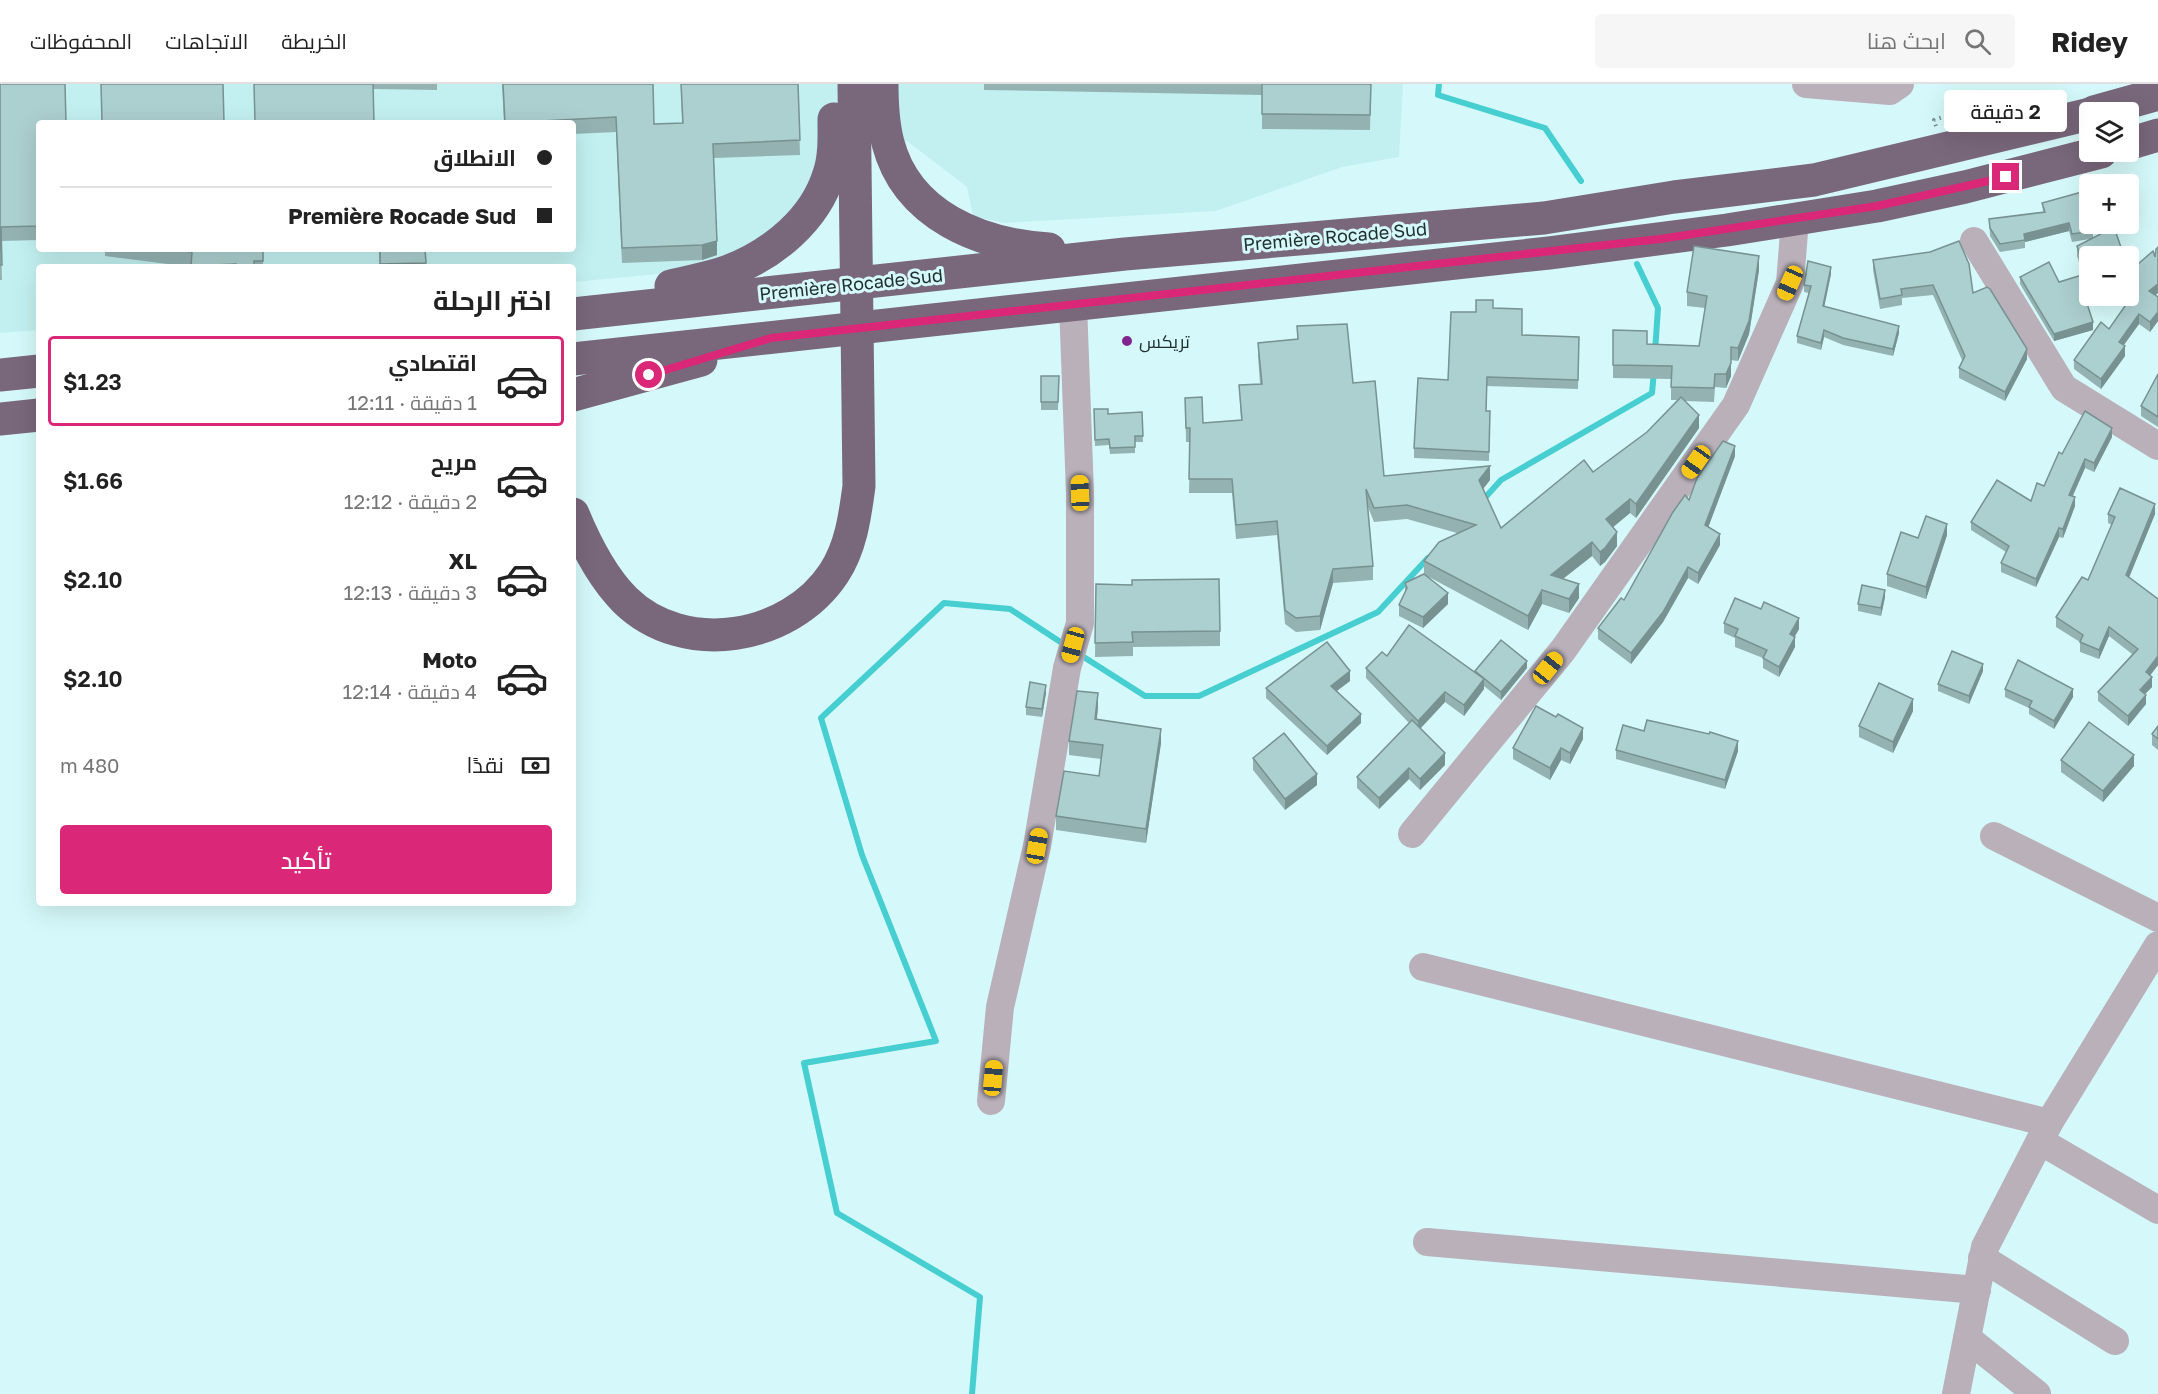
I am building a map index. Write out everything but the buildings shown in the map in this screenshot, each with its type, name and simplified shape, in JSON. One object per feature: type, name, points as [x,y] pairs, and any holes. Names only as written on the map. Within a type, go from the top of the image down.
[{"type":"highway","points":[[605,310],[673,286],[728,272],[761,255],[800,225],[818,200],[830,172],[834,150],[834,84]]},
{"type":"highway","points":[[576,563],[617,608],[634,621],[671,637],[698,643],[726,644],[763,639],[795,625],[822,603],[852,562],[866,509],[870,457],[864,410],[854,84]]},
{"type":"highway","points":[[576,519],[593,555],[624,599],[640,612],[674,628],[708,634],[743,633],[775,623],[815,596],[835,572],[845,551],[859,486],[864,410],[865,84]]},
{"type":"highway","points":[[882,84],[884,125],[897,167],[922,199],[950,222],[976,236],[1008,245],[1125,254]]},
{"type":"highway","points":[[2130,102],[2158,94]]},
{"type":"highway","name":"Première Rocade Sud","points":[[576,314],[1125,254],[1544,218],[1674,197],[1814,180],[2079,117]]},
{"type":"highway","points":[[2139,141],[2158,135]]},
{"type":"highway","name":"Première Rocade Sud","points":[[576,359],[1549,253],[1795,220],[1965,187],[2079,158]]},
{"type":"highway","points":[[576,394],[667,370],[771,338]]},
{"type":"highway","points":[[0,375],[36,371]]},
{"type":"highway","points":[[0,419],[36,415]]},
{"type":"street","points":[[1806,84],[1890,91],[1900,84]]},
{"type":"street","points":[[1412,834],[1563,650],[1736,405],[1790,283],[1795,220]]},
{"type":"street","points":[[1974,242],[2064,388],[2158,446]]},
{"type":"street","points":[[991,1101],[1000,1007],[1037,846],[1067,668],[1080,623],[1080,493],[1073,304]]},
{"type":"street","points":[[1995,836],[2158,918]]},
{"type":"street","points":[[1956,1394],[1985,1247],[2045,1132],[2158,945]]},
{"type":"street","points":[[1424,967],[2045,1132],[2158,1210]]},
{"type":"street","points":[[1426,1242],[1977,1290]]},
{"type":"street","points":[[1982,1258],[2115,1341]]},
{"type":"street","points":[[1967,1338],[2037,1394]]},
{"type":"path","points":[[1934,120],[1973,107]]},
{"type":"shaded area","points":[[0,84],[1403,84],[1399,157],[1342,167],[1216,211],[1004,223],[973,216],[967,187],[907,141],[844,136],[776,233],[723,268],[576,282],[576,264],[36,264],[36,330],[0,333]]},
{"type":"waterway","points":[[1439,84],[1438,95],[1545,128],[1581,181]]},
{"type":"waterway","points":[[1637,264],[1658,308],[1655,352]]},
{"type":"waterway","points":[[1482,501],[1501,480],[1652,393],[1654,371]]},
{"type":"waterway","points":[[1079,654],[1145,696],[1199,696],[1378,612],[1428,558]]},
{"type":"waterway","points":[[972,1394],[980,1297],[837,1213],[804,1063],[936,1041],[862,855],[821,718],[944,603],[1010,609],[1065,645]]},
{"type":"place","name":"تريكس","points":[[1127,341]]},
{"type":"route","points":[[649,375],[771,338],[1660,239],[1877,206],[2006,177]]}]
